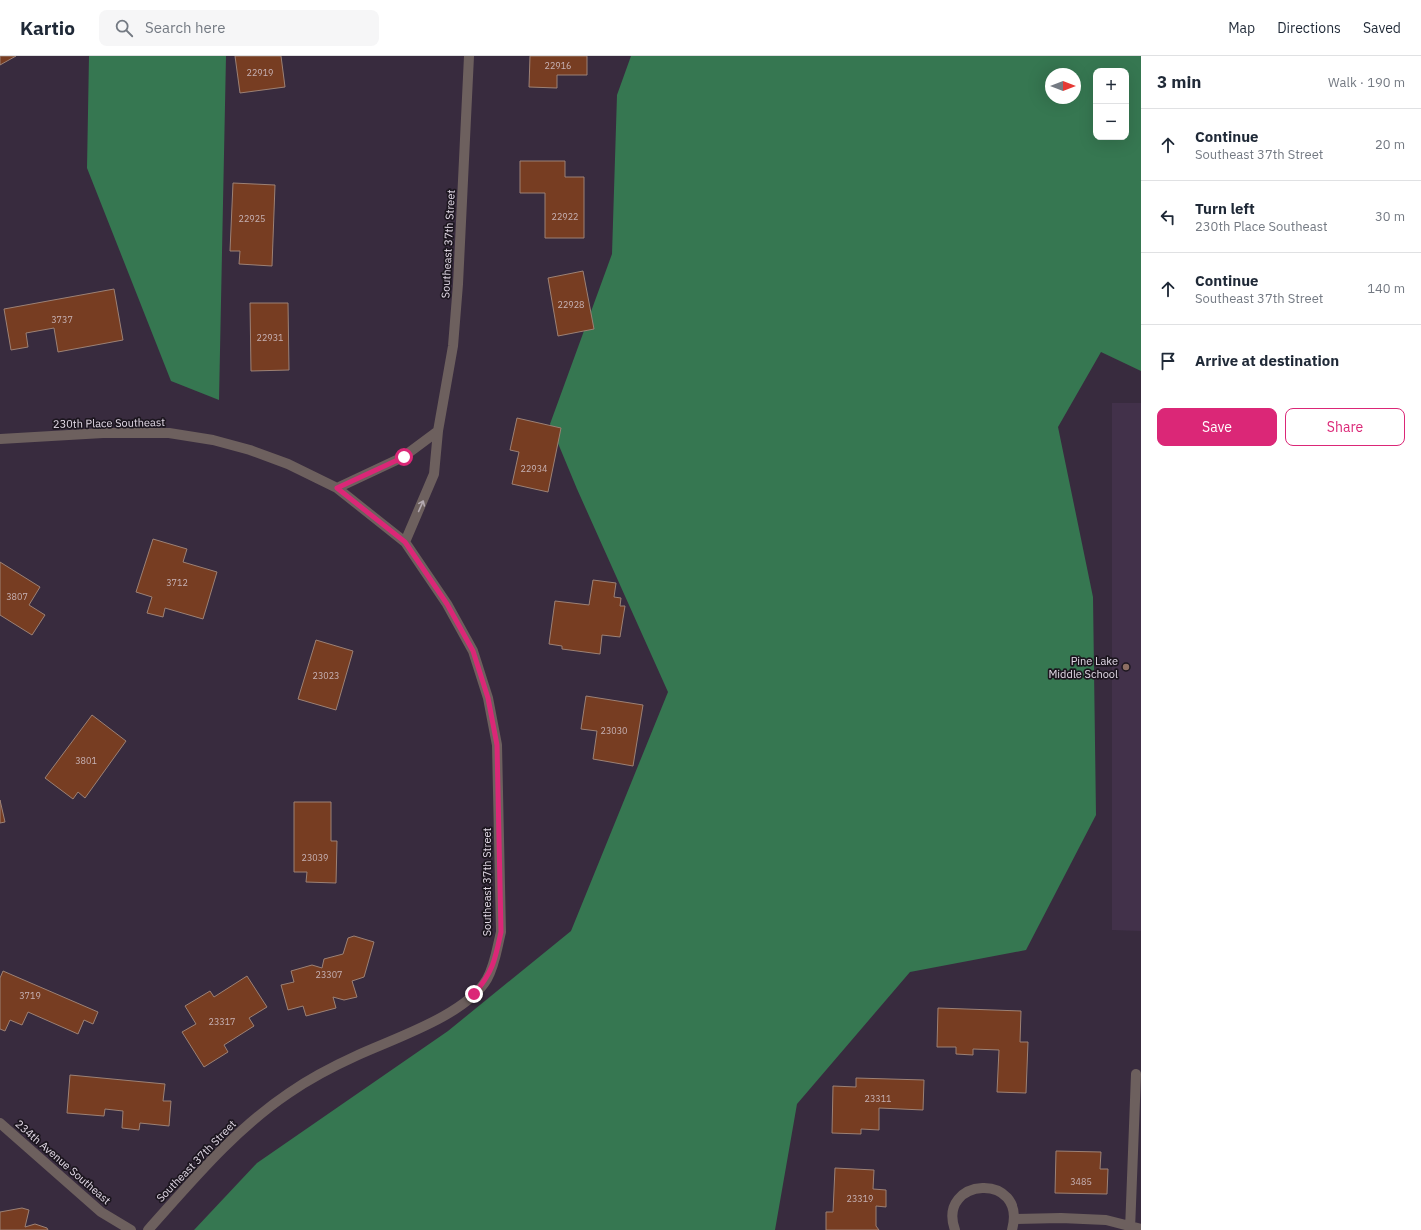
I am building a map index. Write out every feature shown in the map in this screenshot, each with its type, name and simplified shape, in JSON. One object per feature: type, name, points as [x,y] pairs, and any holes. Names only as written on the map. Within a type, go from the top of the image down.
[{"type":"street","name":"Southeast 37th Street","points":[[148,1230],[201,1170],[240,1130],[289,1092],[357,1056],[426,1025],[458,1007],[474,994],[487,979],[494,960],[501,932],[497,745],[488,698],[473,651],[447,604],[405,542],[434,474],[438,431],[452,346],[458,284],[469,56]]},
{"type":"street","points":[[337,488],[404,457],[438,431]]},
{"type":"street","name":"230th Place Southeast","points":[[0,439],[103,433],[169,433],[213,440],[250,450],[288,464],[337,488],[405,542]]},
{"type":"street","points":[[1130,1228],[1136,1074]]},
{"type":"street","name":"234th Avenue Southeast","points":[[0,1123],[101,1212],[131,1230]]},
{"type":"street","points":[[955,1230],[952,1215],[955,1205],[960,1197],[968,1191],[987,1187],[1004,1195],[1010,1202],[1014,1219],[1012,1230]]},
{"type":"street","points":[[1014,1219],[1106,1220],[1130,1228],[1141,1229]]},
{"type":"shaded area","name":"Pine Lake Middle School","points":[[1112,403],[1141,403],[1141,931],[1112,930]]},
{"type":"green space","points":[[89,56],[226,56],[219,400],[171,381],[87,168]]},
{"type":"green space","points":[[631,56],[1141,56],[1141,371],[1101,352],[1058,427],[1093,597],[1096,815],[1026,950],[910,972],[797,1104],[775,1230],[194,1230],[257,1163],[448,1031],[571,931],[668,692],[577,489],[550,424],[612,254],[617,95]]},
{"type":"building","points":[[0,56],[16,56],[0,65]]},
{"type":"building","points":[[235,56],[281,56],[285,87],[240,93]]},
{"type":"building","points":[[530,56],[587,56],[587,75],[557,75],[557,88],[529,87]]},
{"type":"building","points":[[520,161],[565,161],[565,177],[584,177],[584,238],[545,238],[545,193],[520,193]]},
{"type":"building","points":[[233,183],[275,185],[272,266],[239,264],[240,251],[230,251]]},
{"type":"building","points":[[583,271],[594,329],[558,336],[548,278]]},
{"type":"building","points":[[114,289],[123,340],[58,352],[54,328],[26,333],[28,347],[11,350],[4,309]]},
{"type":"building","points":[[250,303],[288,303],[289,370],[251,371]]},
{"type":"building","points":[[517,418],[561,428],[548,492],[512,484],[519,452],[510,450]]},
{"type":"building","points":[[153,539],[187,549],[183,562],[217,572],[203,619],[165,608],[163,617],[147,613],[152,597],[136,592]]},
{"type":"building","points":[[0,562],[40,587],[29,605],[45,615],[32,635],[0,615]]},
{"type":"building","points":[[593,580],[616,583],[614,597],[621,598],[620,606],[625,606],[620,637],[602,635],[600,654],[562,649],[562,646],[549,644],[555,601],[589,605]]},
{"type":"building","points":[[316,640],[353,651],[336,710],[298,699]]},
{"type":"building","points":[[586,696],[643,705],[633,766],[593,759],[597,731],[581,729]]},
{"type":"building","points":[[92,715],[126,741],[85,798],[78,792],[73,799],[45,778]]},
{"type":"building","points":[[0,800],[5,822],[0,823]]},
{"type":"building","points":[[294,802],[331,802],[331,841],[337,841],[336,883],[306,882],[307,872],[294,872]]},
{"type":"building","points":[[354,936],[374,942],[364,977],[352,981],[357,997],[344,1000],[333,997],[336,1008],[306,1016],[303,1006],[288,1010],[281,985],[294,982],[291,971],[312,965],[322,968],[324,959],[343,954],[348,938]]},
{"type":"building","points":[[3,971],[98,1012],[93,1024],[84,1020],[78,1034],[28,1012],[22,1025],[10,1020],[5,1031],[0,1029],[0,978]]},
{"type":"building","points":[[247,976],[267,1007],[249,1018],[254,1026],[224,1045],[228,1052],[204,1067],[182,1032],[196,1024],[185,1006],[210,991],[214,997]]},
{"type":"building","points":[[938,1008],[1021,1011],[1020,1042],[1028,1042],[1026,1093],[997,1092],[999,1050],[973,1049],[973,1055],[956,1054],[956,1047],[937,1047]]},
{"type":"building","points":[[70,1075],[165,1084],[163,1101],[171,1101],[169,1126],[140,1123],[139,1130],[122,1128],[123,1111],[105,1109],[104,1116],[67,1113]]},
{"type":"building","points":[[856,1078],[924,1080],[923,1110],[879,1108],[879,1130],[861,1129],[861,1134],[832,1133],[833,1086],[856,1087]]},
{"type":"building","points":[[1056,1151],[1101,1152],[1100,1169],[1108,1169],[1107,1194],[1055,1193]]},
{"type":"building","points":[[835,1168],[874,1170],[873,1189],[886,1190],[886,1207],[876,1206],[876,1226],[879,1230],[826,1230],[826,1212],[833,1212]]},
{"type":"building","points":[[22,1208],[29,1210],[25,1227],[35,1224],[47,1228],[48,1230],[0,1230],[0,1212]]},
{"type":"place","name":"Pine Lake Middle School","points":[[1126,667]]},
{"type":"route","points":[[404,457],[337,488],[405,542],[447,604],[473,651],[488,698],[497,745],[501,932],[494,960],[487,979],[474,994]]}]
